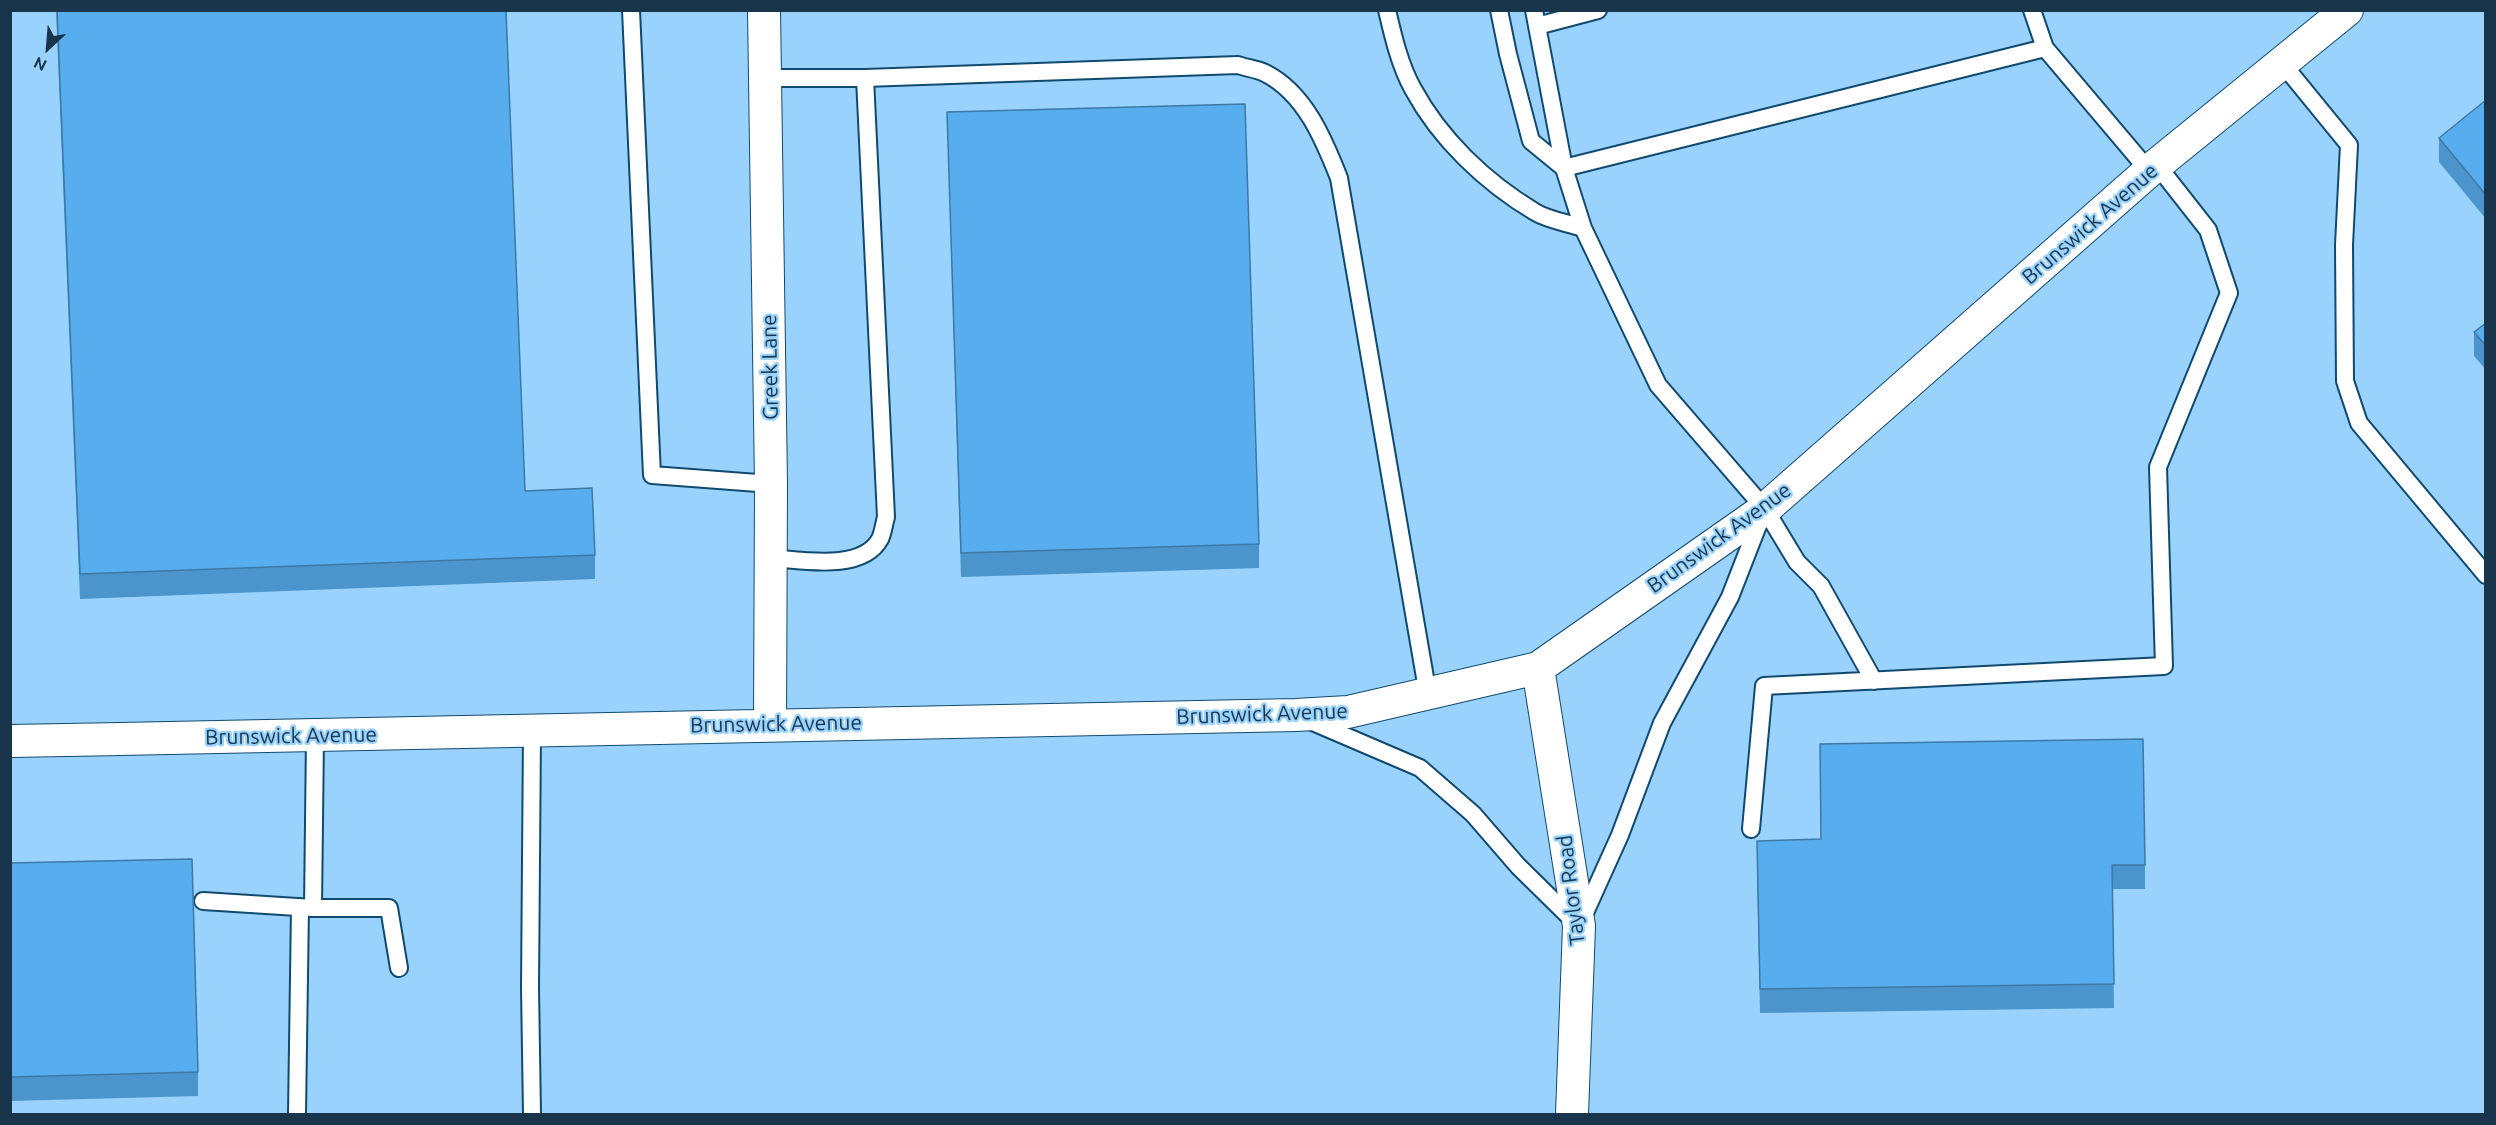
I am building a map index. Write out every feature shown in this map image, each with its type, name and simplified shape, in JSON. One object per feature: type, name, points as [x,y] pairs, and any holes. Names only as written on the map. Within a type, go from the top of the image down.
[{"type":"street","name":"Greek Lane","points":[[764,10],[771,484],[770,724]]},
{"type":"street","name":"Brunswick Avenue","points":[[10,741],[1296,715],[1348,712],[1538,668],[1765,509],[2153,168],[2347,10]]},
{"type":"street","name":"Taylor Road","points":[[1538,668],[1580,926],[1572,1114]]},
{"type":"lane","points":[[631,10],[652,475],[771,484]]},
{"type":"lane","points":[[1387,10],[1393,36],[1412,88],[1437,126],[1474,167],[1536,213],[1583,228]]},
{"type":"lane","points":[[1499,10],[1531,141],[1564,168]]},
{"type":"lane","points":[[1598,10],[1535,18],[1564,168],[1583,228],[1658,385],[1765,509],[1797,562],[1821,586],[1874,681]]},
{"type":"lane","points":[[1751,829],[1764,686],[2164,666],[2158,467],[2229,293],[2208,231],[2045,48],[2032,10]]},
{"type":"lane","points":[[1564,168],[2045,48]]},
{"type":"lane","points":[[2282,63],[2349,146],[2343,245],[2345,381],[2359,423],[2486,575]]},
{"type":"lane","points":[[765,78],[865,78],[1238,65],[1264,73],[1284,87],[1323,136],[1339,178],[1428,695]]},
{"type":"lane","points":[[770,558],[840,562],[854,559],[866,554],[880,540],[886,517],[865,78]]},
{"type":"lane","points":[[1296,715],[1420,768],[1473,814],[1518,866],[1580,926],[1620,834],[1662,723],[1730,597],[1765,509]]},
{"type":"lane","points":[[532,732],[530,988],[532,1114]]},
{"type":"lane","points":[[297,1114],[315,736]]},
{"type":"lane","points":[[203,901],[307,908],[389,908],[399,968]]},
{"type":"building","points":[[57,10],[506,10],[525,491],[592,488],[595,555],[80,574]]},
{"type":"building","points":[[2486,100],[2486,195],[2439,138]]},
{"type":"building","points":[[1245,104],[1259,544],[961,553],[947,112]]},
{"type":"building","points":[[2486,323],[2486,346],[2474,332]]},
{"type":"building","points":[[2143,739],[2145,865],[2112,865],[2114,984],[1760,989],[1757,841],[1821,839],[1820,744]]},
{"type":"building","points":[[192,859],[198,1072],[10,1077],[10,863]]}]
